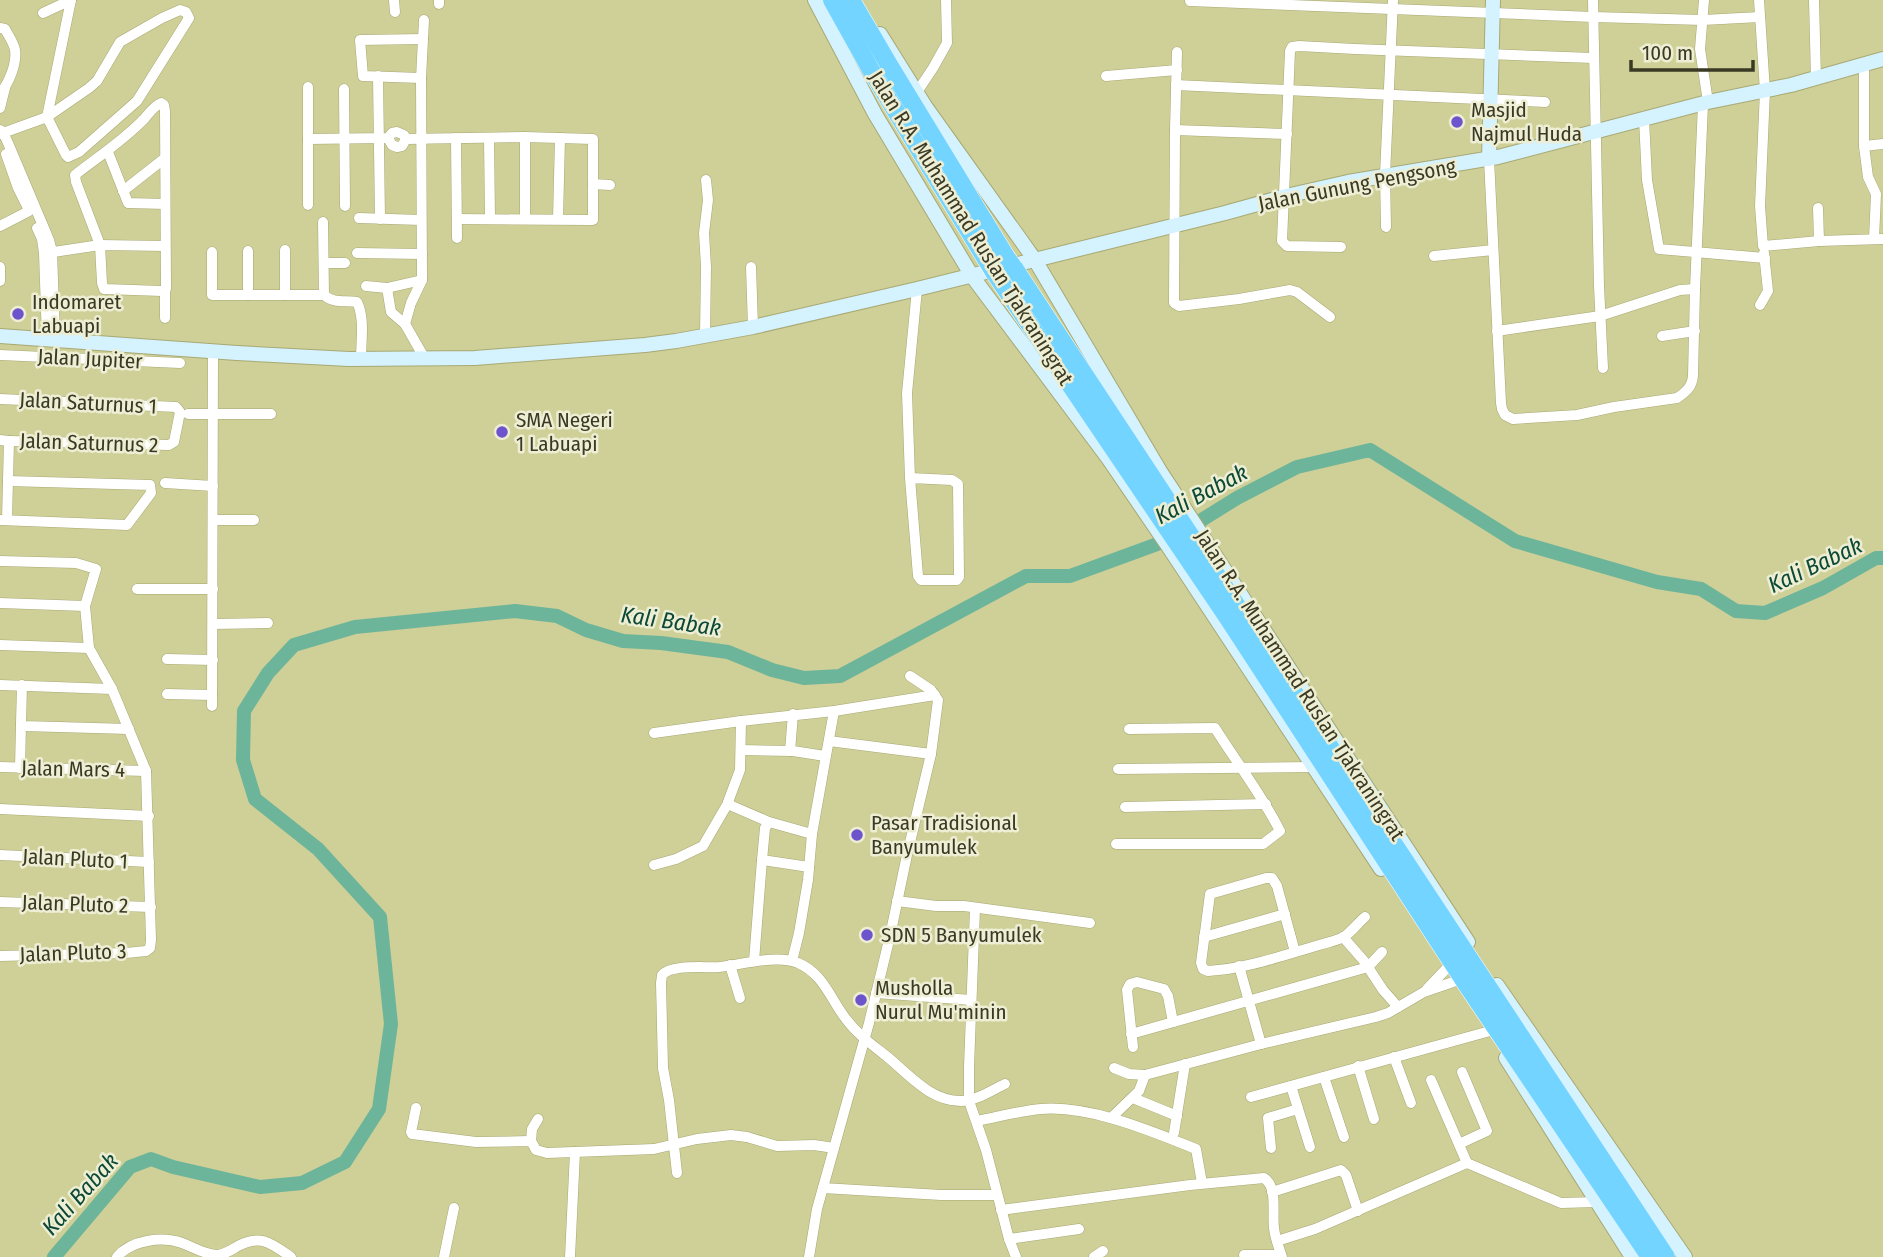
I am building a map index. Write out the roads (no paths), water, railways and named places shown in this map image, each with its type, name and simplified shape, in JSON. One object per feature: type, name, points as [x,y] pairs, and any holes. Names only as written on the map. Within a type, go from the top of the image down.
[{"type":"highway","name":"Jalan R.A. Muhammad Ruslan Tjakraningrat","points":[[832,0],[872,72],[990,265],[1146,483],[1231,610],[1469,986],[1650,1257]]},
{"type":"highway","name":"Jalan R.A. Muhammad Ruslan Tjakraningrat","points":[[851,0],[1146,483]]},
{"type":"highway","name":"Jalan R.A. Muhammad Ruslan Tjakraningrat","points":[[1231,610],[1266,641],[1477,971],[1469,986]]},
{"type":"highway","points":[[1472,950],[1477,971]]},
{"type":"highway","name":"Jalan R.A. Muhammad Ruslan Tjakraningrat","points":[[1469,986],[1666,1257]]},
{"type":"highway","points":[[1469,986],[1516,1012]]},
{"type":"highway","points":[[1469,986],[1489,1029]]},
{"type":"street","points":[[43,13],[71,0]]},
{"type":"street","points":[[51,338],[49,240],[22,186],[1,133],[47,117],[94,84],[116,47],[127,37],[180,10],[186,12],[189,21],[137,102],[70,157],[65,155],[47,117],[71,0]]},
{"type":"street","points":[[394,0],[395,12]]},
{"type":"street","name":"Jalan R.A. Muhammad Ruslan Tjakraningrat","points":[[815,0],[876,114],[972,276],[1108,458],[1146,483]]},
{"type":"street","name":"Jalan R.A. Muhammad Ruslan Tjakraningrat","points":[[859,0],[917,92],[1035,260],[1146,483],[1231,610],[1313,767],[1469,986],[1489,1029],[1632,1257]]},
{"type":"street","points":[[917,92],[947,43],[946,0]]},
{"type":"street","points":[[1593,0],[1603,368]]},
{"type":"street","points":[[1492,6],[1489,159],[1497,331],[1502,409],[1505,415],[1513,419],[1577,415],[1677,398],[1692,384],[1706,103],[1700,49],[1704,0]]},
{"type":"street","points":[[1759,0],[1765,91],[1760,206],[1768,291],[1760,305]]},
{"type":"street","points":[[1814,0],[1816,79]]},
{"type":"street","points":[[1190,1],[1492,6],[1593,17],[1703,20],[1760,17]]},
{"type":"street","points":[[1386,227],[1385,175],[1393,4]]},
{"type":"street","points":[[405,324],[422,280],[421,78],[424,20]]},
{"type":"street","points":[[0,28],[5,29],[15,48],[12,70],[3,90],[0,108]]},
{"type":"street","points":[[421,78],[363,76],[360,40],[423,39]]},
{"type":"street","points":[[1340,247],[1284,244],[1282,241],[1290,51],[1294,46],[1593,58]]},
{"type":"street","points":[[1177,52],[1174,303],[1177,306],[1290,290],[1297,292],[1330,317]]},
{"type":"street","name":"Jalan Gunung Pengsong","points":[[0,335],[361,359],[475,358],[645,345],[754,327],[918,289],[1283,197],[1385,175],[1489,159],[1883,60]]},
{"type":"street","points":[[1763,246],[1879,239],[1876,194],[1868,177],[1864,146],[1864,66]]},
{"type":"street","points":[[1106,76],[1177,70]]},
{"type":"street","points":[[378,76],[384,138],[380,219]]},
{"type":"street","points":[[1176,85],[1545,102]]},
{"type":"street","points":[[308,87],[308,205]]},
{"type":"street","points":[[344,89],[345,206]]},
{"type":"street","points":[[165,290],[104,289],[100,245],[75,178],[131,132],[161,103],[166,111],[165,318]]},
{"type":"street","points":[[1644,119],[1647,180],[1657,247],[1660,250],[1765,258]]},
{"type":"street","points":[[1175,130],[1287,134]]},
{"type":"street","points":[[308,139],[384,138],[397,132],[406,139],[593,139],[593,220],[457,219]]},
{"type":"street","points":[[525,137],[525,218]]},
{"type":"street","points":[[456,138],[457,238]]},
{"type":"street","points":[[489,138],[490,218]]},
{"type":"street","points":[[558,219],[560,138]]},
{"type":"street","points":[[1864,146],[1883,144]]},
{"type":"street","points":[[108,152],[127,202],[165,204]]},
{"type":"street","points":[[123,191],[165,158]]},
{"type":"street","points":[[705,335],[704,233],[708,200],[706,180]]},
{"type":"street","points":[[593,184],[610,186]]},
{"type":"street","points":[[22,186],[29,211],[48,252]]},
{"type":"street","points":[[1818,208],[1819,241]]},
{"type":"street","points":[[0,226],[29,211]]},
{"type":"street","points":[[359,218],[421,220]]},
{"type":"street","points":[[323,222],[324,295]]},
{"type":"street","points":[[48,252],[100,245],[165,246]]},
{"type":"street","points":[[285,250],[285,295]]},
{"type":"street","points":[[1434,256],[1493,250]]},
{"type":"street","points":[[248,251],[248,295]]},
{"type":"street","points":[[212,252],[212,295],[324,295],[333,301],[357,302],[361,316],[361,359]]},
{"type":"street","points":[[357,253],[422,254]]},
{"type":"street","points":[[324,263],[345,263]]},
{"type":"street","points":[[0,267],[0,281]]},
{"type":"street","points":[[751,267],[754,327]]},
{"type":"street","points":[[366,286],[387,288],[422,280]]},
{"type":"street","points":[[387,288],[391,312],[405,324],[425,359]]},
{"type":"street","points":[[910,478],[952,480],[958,484],[957,580],[921,580],[918,576],[910,478],[907,393],[918,289]]},
{"type":"street","points":[[1497,331],[1600,316],[1680,290],[1695,289]]},
{"type":"street","points":[[1662,335],[1695,331]]},
{"type":"street","points":[[167,694],[212,700],[213,351]]},
{"type":"street","name":"Jalan Jupiter","points":[[0,355],[180,363]]},
{"type":"street","name":"Jalan Saturnus 1","points":[[0,399],[176,407],[180,412],[174,442],[169,445]]},
{"type":"street","points":[[188,414],[271,414]]},
{"type":"street","points":[[4,440],[8,481],[4,520],[123,525],[131,522],[151,493],[150,485],[8,481]]},
{"type":"street","name":"Jalan Saturnus 2","points":[[4,440],[169,445]]},
{"type":"street","points":[[164,483],[213,486]]},
{"type":"street","points":[[213,520],[254,520]]},
{"type":"street","points":[[0,561],[76,563],[96,569],[85,606],[89,648],[112,690],[146,771],[150,907]]},
{"type":"street","points":[[137,589],[213,589]]},
{"type":"street","points":[[0,603],[85,606]]},
{"type":"street","points":[[213,624],[268,623]]},
{"type":"street","name":"Jalan R.A. Muhammad Ruslan Tjakraningrat","points":[[1266,641],[1472,950],[1685,1257]]},
{"type":"street","points":[[0,645],[89,648]]},
{"type":"street","points":[[167,659],[213,660]]},
{"type":"street","points":[[809,1257],[823,1188],[890,936],[931,754],[938,700],[931,690],[910,676]]},
{"type":"street","points":[[0,685],[112,690]]},
{"type":"street","points":[[20,768],[22,685]]},
{"type":"street","points":[[654,733],[741,720],[834,711],[935,695]]},
{"type":"street","points":[[792,961],[799,933],[812,834],[834,711]]},
{"type":"street","points":[[790,751],[793,715]]},
{"type":"street","points":[[654,865],[676,859],[704,846],[728,803],[740,770],[741,720]]},
{"type":"street","points":[[21,725],[129,729]]},
{"type":"street","points":[[1116,844],[1264,844],[1280,831],[1266,804],[1215,728],[1129,729]]},
{"type":"street","points":[[829,741],[931,754]]},
{"type":"street","points":[[741,750],[790,751],[825,756]]},
{"type":"street","name":"Jalan Mars 4","points":[[0,767],[146,771]]},
{"type":"street","points":[[1118,769],[1313,767]]},
{"type":"street","points":[[728,803],[769,821],[812,834]]},
{"type":"street","points":[[1125,807],[1266,804]]},
{"type":"street","points":[[0,809],[149,816]]},
{"type":"street","points":[[754,961],[765,828],[769,821]]},
{"type":"street","name":"Jalan Pluto 1","points":[[0,855],[149,862]]},
{"type":"street","points":[[762,860],[809,867]]},
{"type":"street","points":[[1295,952],[1277,886],[1272,878],[1210,894],[1201,963],[1203,969],[1213,971],[1295,952],[1343,937],[1365,917]]},
{"type":"street","points":[[897,901],[1090,923]]},
{"type":"street","name":"Jalan Pluto 2","points":[[0,902],[150,907]]},
{"type":"street","name":"Jalan Pluto 3","points":[[0,956],[146,951],[150,948],[150,907]]},
{"type":"street","points":[[975,909],[970,1101],[1016,1257]]},
{"type":"street","points":[[1204,937],[1285,914]]},
{"type":"street","points":[[1343,937],[1398,1007]]},
{"type":"street","points":[[1131,1034],[1368,967],[1382,952]]},
{"type":"street","points":[[677,1173],[663,1068],[662,975],[669,969],[754,961],[799,963],[820,979],[846,1020],[864,1038],[934,1094],[951,1100],[970,1101],[1006,1084]]},
{"type":"street","points":[[730,965],[740,998]]},
{"type":"street","points":[[1239,966],[1261,1044]]},
{"type":"street","points":[[1133,1047],[1127,990],[1132,983],[1164,989],[1173,1022]]},
{"type":"street","points":[[1114,1068],[1129,1074],[1145,1075],[1388,1013],[1424,992],[1469,986]]},
{"type":"street","points":[[1424,992],[1469,986]]},
{"type":"street","points":[[876,993],[971,1000]]},
{"type":"street","points":[[1251,1097],[1489,1029]]},
{"type":"street","points":[[1394,1057],[1411,1103]]},
{"type":"street","points":[[1174,1133],[1185,1064]]},
{"type":"street","points":[[1358,1066],[1374,1119]]},
{"type":"street","points":[[1459,1144],[1487,1130],[1462,1072]]},
{"type":"street","points":[[1111,1118],[1133,1098],[1142,1086],[1145,1075]]},
{"type":"street","points":[[1324,1077],[1344,1137]]},
{"type":"street","points":[[1431,1080],[1466,1163]]},
{"type":"street","points":[[1292,1086],[1310,1147]]},
{"type":"street","points":[[1133,1098],[1177,1116]]},
{"type":"street","points":[[416,1108],[412,1134],[476,1142],[531,1142]]},
{"type":"street","points":[[977,1121],[1042,1109],[1073,1110],[1111,1118],[1196,1149],[1202,1183]]},
{"type":"street","points":[[1271,1149],[1268,1118],[1298,1110]]},
{"type":"street","points":[[538,1119],[532,1129],[531,1142],[534,1148],[542,1152],[654,1149],[675,1143],[731,1135],[777,1146],[814,1145],[834,1148]]},
{"type":"street","points":[[570,1257],[575,1152]]},
{"type":"street","points":[[1277,1241],[1315,1229],[1466,1163],[1561,1203],[1598,1202]]},
{"type":"street","points":[[1272,1192],[1342,1170],[1358,1211]]},
{"type":"street","points":[[1001,1210],[1202,1183],[1264,1178],[1269,1182],[1272,1192],[1273,1225],[1281,1256],[1244,1255]]},
{"type":"street","points":[[823,1188],[941,1195],[998,1195]]},
{"type":"street","points":[[444,1257],[454,1208]]},
{"type":"street","points":[[1009,1239],[1079,1228]]},
{"type":"street","points":[[117,1257],[127,1248],[163,1240],[181,1242],[218,1255],[260,1239],[291,1257]]},
{"type":"waterway","name":"Kali Babak","points":[[54,1257],[130,1167],[151,1159],[173,1167],[260,1187],[302,1183],[345,1162],[379,1109],[391,1024],[380,917],[318,849],[255,799],[243,760],[244,711],[268,673],[294,645],[355,627],[515,611],[557,616],[586,630],[623,641],[728,652],[772,670],[804,678],[840,676],[1026,576],[1070,576],[1171,539],[1237,498],[1297,467],[1370,450],[1515,541],[1657,582],[1701,589],[1736,611],[1765,613],[1823,588],[1876,558],[1883,558]]},
{"type":"place","name":"Masjid Najmul Huda","points":[[1457,122]]},
{"type":"place","name":"Indomaret Labuapi","points":[[18,314]]},
{"type":"place","name":"SMA Negeri 1 Labuapi","points":[[502,432]]},
{"type":"place","name":"Pasar Tradisional Banyumulek","points":[[857,835]]},
{"type":"place","name":"SDN 5 Banyumulek","points":[[867,935]]},
{"type":"place","name":"Musholla Nurul Mu'minin","points":[[861,1000]]}]
